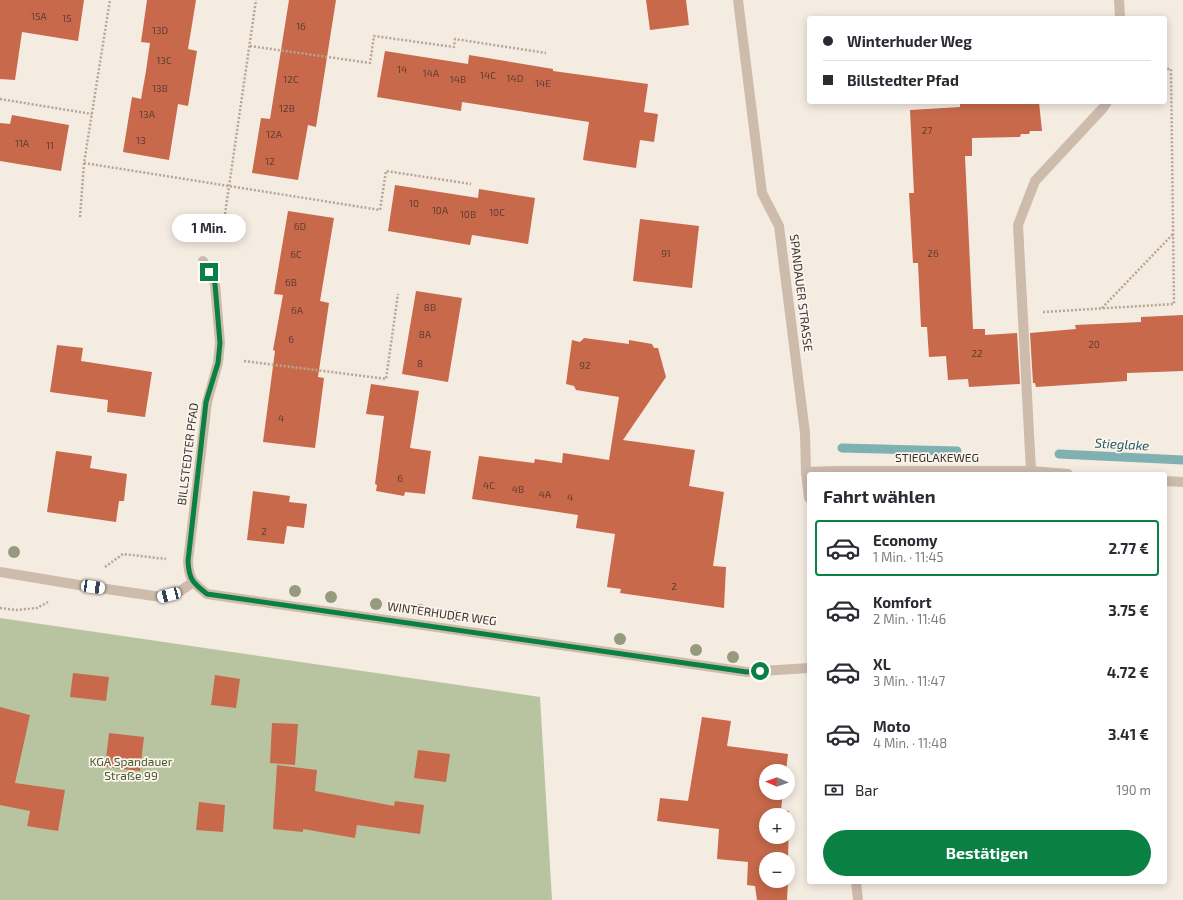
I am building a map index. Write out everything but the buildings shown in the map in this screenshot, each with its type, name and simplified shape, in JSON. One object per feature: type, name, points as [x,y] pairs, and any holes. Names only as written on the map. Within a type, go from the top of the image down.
[{"type":"street","name":"SPANDAUER STRASSE","points":[[738,0],[762,193],[779,226],[805,433],[807,481]]},
{"type":"street","points":[[1119,0],[1120,16]]},
{"type":"street","points":[[1031,471],[1018,225],[1035,180],[1103,108],[1105,104]]},
{"type":"street","name":"BILLSTEDTER PFAD","points":[[192,582],[189,574],[188,561],[206,402],[218,363],[220,343],[215,284],[203,261]]},
{"type":"street","name":"STIEGLAKEWEG","points":[[806,472],[835,470],[1043,472]]},
{"type":"street","points":[[1167,481],[1183,482]]},
{"type":"street","points":[[0,572],[161,597],[177,593],[192,582]]},
{"type":"street","name":"WINTERHUDER WEG","points":[[192,582],[207,594],[747,672],[807,668]]},
{"type":"street","points":[[856,884],[858,900]]},
{"type":"path","points":[[80,217],[84,163],[110,0]]},
{"type":"path","points":[[225,214],[256,0]]},
{"type":"path","points":[[250,46],[370,64],[374,36],[454,47],[455,39],[546,53]]},
{"type":"path","points":[[1023,313],[1174,304],[1171,69],[1167,69]]},
{"type":"path","points":[[0,99],[92,114]]},
{"type":"path","points":[[84,163],[380,210],[386,171],[472,184]]},
{"type":"path","points":[[1102,308],[1173,234]]},
{"type":"path","points":[[244,362],[386,379],[398,294]]},
{"type":"path","points":[[79,585],[123,554],[174,560]]},
{"type":"path","points":[[0,608],[16,610],[37,608],[50,601]]},
{"type":"green space","name":"KGA Spandauer Straße 99","points":[[0,618],[540,697],[552,900],[0,900]]},
{"type":"waterway","name":"Stieglake","points":[[842,448],[957,451]]},
{"type":"waterway","name":"Stieglake","points":[[1059,454],[1183,460]]},
{"type":"route","points":[[209,272],[215,284],[220,343],[218,363],[206,402],[188,561],[189,574],[192,582],[207,594],[747,672],[760,671]]}]
